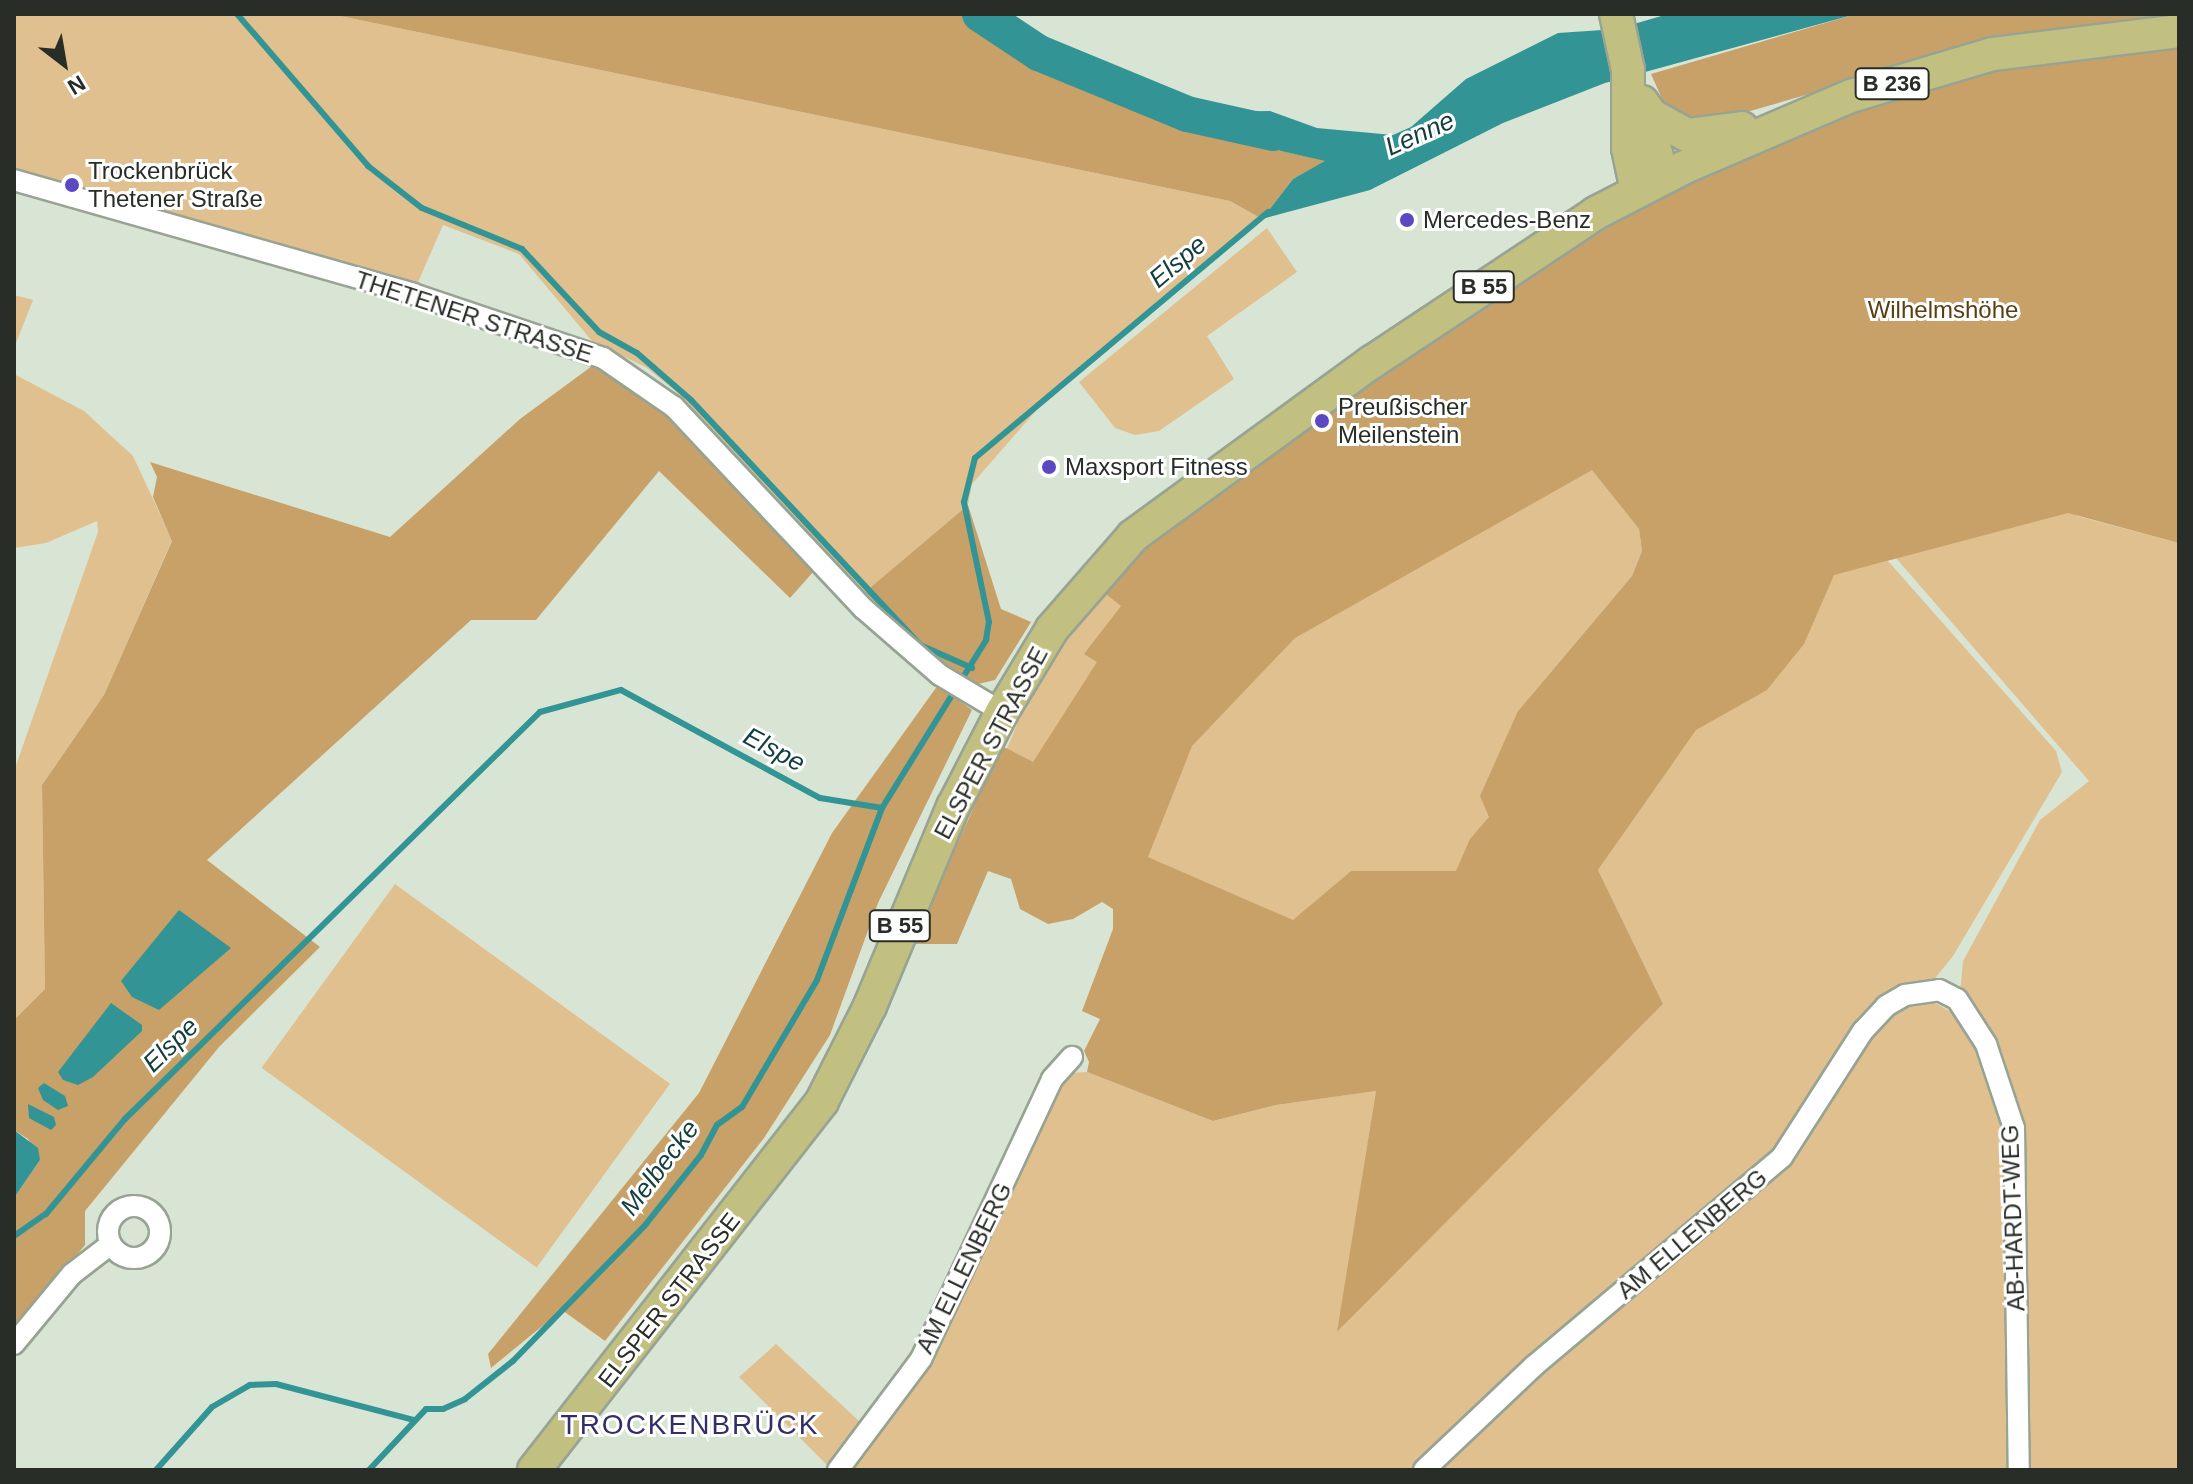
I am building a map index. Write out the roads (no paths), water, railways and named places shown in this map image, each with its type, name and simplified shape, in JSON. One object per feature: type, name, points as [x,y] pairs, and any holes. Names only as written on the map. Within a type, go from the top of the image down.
[{"type":"main road","points":[[1616,14],[1628,70],[1654,139]]},
{"type":"main road","name":"B 236","points":[[1637,191],[1792,119],[1993,54],[2179,31]]},
{"type":"main road","points":[[1628,70],[1651,115],[1654,139],[1637,191]]},
{"type":"main road","points":[[1654,139],[1709,136],[1792,119]]},
{"type":"main road","name":"ELSPER STRASSE","points":[[534,1470],[822,1101],[870,1006],[953,807],[990,705],[1078,596],[1164,511],[1372,362],[1637,191]]},
{"type":"street","name":"THETENER STRASSE","points":[[14,180],[413,294],[603,358],[674,407],[864,609],[940,675],[990,705]]},
{"type":"street","name":"AM ELLENBERG","points":[[1424,1470],[1534,1366],[1782,1157],[1863,1031],[1886,1006],[1905,995],[1939,990]]},
{"type":"street","name":"AB-HARDT-WEG","points":[[1939,990],[1957,999],[1986,1044],[2014,1128],[2019,1470]]},
{"type":"street","name":"AM ELLENBERG","points":[[838,1470],[921,1359],[1052,1079],[1072,1057]]},
{"type":"street","points":[[14,1344],[72,1274],[111,1244]]},
{"type":"water","points":[[1668,14],[1856,14],[1605,83],[1503,123],[1370,190],[1262,219],[1293,179],[1325,161],[1281,151],[1207,112],[1270,111],[1317,128],[1393,135],[1411,127],[1466,79],[1558,33],[1617,29]]},
{"type":"water","points":[[179,910],[231,948],[159,1010],[132,997],[121,981]]},
{"type":"water","points":[[111,1003],[142,1025],[142,1031],[93,1077],[78,1085],[63,1080],[58,1072]]},
{"type":"water","points":[[44,1083],[65,1096],[68,1106],[58,1110],[43,1100],[38,1088]]},
{"type":"water","points":[[28,1104],[54,1117],[56,1125],[51,1130],[29,1118]]},
{"type":"water","points":[[14,1130],[38,1148],[40,1160],[14,1198]]},
{"type":"waterway","points":[[237,14],[368,166],[422,208],[522,249],[599,332],[637,353],[691,400],[920,645],[972,668]]},
{"type":"waterway","name":"Lenne","points":[[980,14],[1039,53],[1187,114],[1273,133]]},
{"type":"waterway","name":"Elspe","points":[[14,1236],[46,1214],[125,1119],[540,712],[621,690],[820,798],[882,808],[986,640],[989,622],[964,502],[975,458],[1268,212]]},
{"type":"waterway","name":"Melbecke","points":[[369,1470],[426,1409],[443,1409],[465,1399],[513,1361],[646,1224],[701,1155],[717,1125],[742,1107],[817,980],[882,808]]},
{"type":"waterway","points":[[156,1470],[212,1407],[250,1385],[276,1384],[414,1420]]},
{"type":"place","name":"Trockenbrück Thetener Straße","points":[[72,185]]},
{"type":"place","name":"Mercedes-Benz","points":[[1407,220]]},
{"type":"place","name":"Preußischer Meilenstein","points":[[1322,421]]},
{"type":"place","name":"Maxsport Fitness","points":[[1049,467]]},
{"type":"district","name":"TROCKENBRÜCK","points":[[690,1425]]},
{"type":"park label","name":"Wilhelmshöhe","points":[[1943,310]]}]
